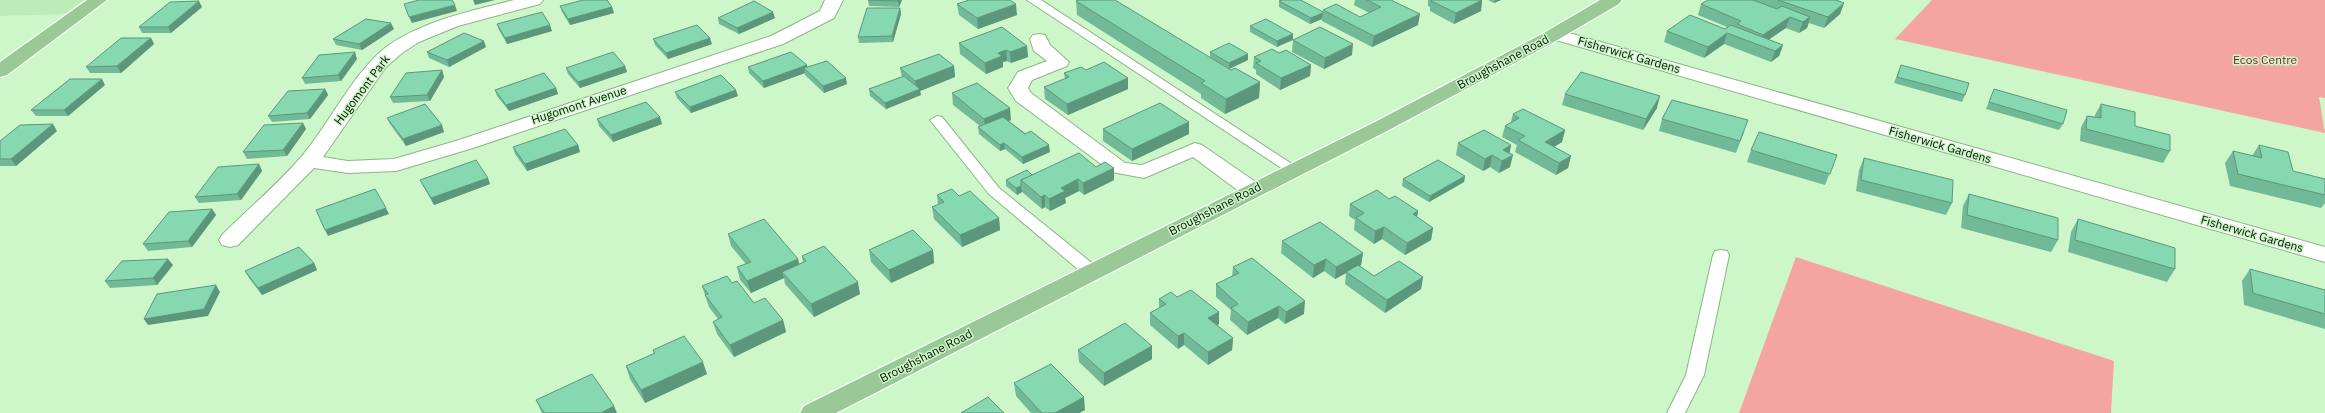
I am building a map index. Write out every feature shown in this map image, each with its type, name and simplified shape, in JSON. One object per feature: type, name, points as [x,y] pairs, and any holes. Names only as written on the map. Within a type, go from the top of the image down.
[{"type":"main road","points":[[0,72],[98,0]]},
{"type":"main road","name":"Broughshane Road","points":[[813,413],[1294,170],[1555,34],[1610,1]]},
{"type":"street","name":"Hugomont Park","points":[[230,240],[309,161],[379,63],[391,52],[420,34],[438,27],[534,0]]},
{"type":"street","name":"Hugomont Avenue","points":[[309,161],[348,167],[379,167],[396,165],[466,144],[777,40],[828,14],[834,0]]},
{"type":"street","name":"Fisherwick Gardens","points":[[1555,34],[2325,255]]},
{"type":"street","points":[[1039,39],[1041,47],[1060,62],[1026,76],[1018,88],[1023,97],[1119,168],[1144,172],[1195,149],[1252,190]]},
{"type":"lane","points":[[1033,0],[1294,170]]},
{"type":"lane","points":[[937,120],[994,191],[1092,272]]},
{"type":"lane","points":[[1676,413],[1696,376],[1721,255]]},
{"type":"shaded area","points":[[0,0],[84,0],[65,14],[0,16]]},
{"type":"green space","name":"Ecos Centre","points":[[1932,0],[2325,0],[2325,98],[2319,97],[2325,133],[1895,39]]},
{"type":"green space","points":[[1796,257],[2114,361],[2111,413],[1739,413]]},
{"type":"building","points":[[419,0],[452,0],[455,5],[409,17],[404,4]]},
{"type":"building","points":[[583,0],[607,0],[612,7],[568,19],[560,6]]},
{"type":"building","points":[[868,0],[898,0],[898,1]]},
{"type":"building","points":[[969,0],[1010,0],[1016,4],[977,18],[957,4]]},
{"type":"building","points":[[1115,0],[1231,70],[1235,68],[1260,82],[1226,99],[1201,83],[1205,81],[1076,1]]},
{"type":"building","points":[[1301,0],[1323,13],[1311,18],[1279,1]]},
{"type":"building","points":[[1367,0],[1391,0],[1420,14],[1374,36],[1323,10],[1336,4],[1360,17],[1381,7]]},
{"type":"building","points":[[1482,0],[1456,13],[1431,1]]},
{"type":"building","points":[[1708,0],[1753,0],[1777,9],[1782,6],[1810,17],[1803,22],[1790,17],[1763,35],[1737,24],[1741,21],[1701,4]]},
{"type":"building","points":[[1778,0],[1836,0],[1844,3],[1828,17]]},
{"type":"building","points":[[199,1],[168,27],[139,27],[170,2]]},
{"type":"building","points":[[754,1],[773,12],[737,28],[718,18]]},
{"type":"building","points":[[867,8],[900,8],[892,36],[858,37]]},
{"type":"building","points":[[542,12],[550,25],[505,38],[497,24]]},
{"type":"building","points":[[1690,15],[1725,29],[1731,25],[1783,45],[1775,51],[1727,33],[1708,47],[1667,31]]},
{"type":"building","points":[[366,19],[391,23],[359,44],[333,39]]},
{"type":"building","points":[[1266,19],[1293,34],[1277,41],[1250,26]]},
{"type":"building","points":[[697,25],[710,38],[666,53],[653,39]]},
{"type":"building","points":[[1002,27],[1027,46],[1010,52],[1006,50],[998,53],[1002,56],[985,63],[959,43]]},
{"type":"building","points":[[1320,27],[1353,44],[1325,58],[1293,40]]},
{"type":"building","points":[[464,33],[484,41],[447,60],[427,52]]},
{"type":"building","points":[[121,38],[151,38],[117,66],[86,67]]},
{"type":"building","points":[[1229,43],[1248,54],[1229,63],[1210,52]]},
{"type":"building","points":[[1272,49],[1279,53],[1286,50],[1311,65],[1281,78],[1256,63],[1261,61],[1254,57]]},
{"type":"building","points":[[355,52],[338,75],[302,78],[319,55]]},
{"type":"building","points":[[613,52],[625,66],[578,82],[566,68]]},
{"type":"building","points":[[791,52],[807,65],[763,81],[748,67]]},
{"type":"building","points":[[939,54],[954,66],[915,81],[900,68]]},
{"type":"building","points":[[827,61],[846,78],[823,86],[804,68]]},
{"type":"building","points":[[1104,62],[1128,78],[1067,104],[1044,87],[1069,77],[1064,73],[1081,67],[1086,70]]},
{"type":"building","points":[[1901,65],[1969,83],[1965,95],[1897,77]]},
{"type":"building","points":[[442,70],[427,95],[390,97],[406,73]]},
{"type":"building","points":[[1581,72],[1660,96],[1646,119],[1565,94]]},
{"type":"building","points":[[544,73],[556,88],[506,105],[495,90]]},
{"type":"building","points":[[721,75],[736,90],[690,107],[675,92]]},
{"type":"building","points":[[904,76],[920,89],[885,103],[869,89]]},
{"type":"building","points":[[70,79],[102,79],[64,110],[31,110]]},
{"type":"building","points":[[977,83],[1010,108],[984,119],[952,93]]},
{"type":"building","points":[[325,89],[307,113],[268,116],[288,91]]},
{"type":"building","points":[[1994,89],[2067,110],[2063,124],[1989,102]]},
{"type":"building","points":[[1672,100],[1748,120],[1740,141],[1662,119]]},
{"type":"building","points":[[646,102],[660,117],[611,135],[597,119]]},
{"type":"building","points":[[1160,103],[1189,122],[1132,149],[1103,129]]},
{"type":"building","points":[[425,104],[442,125],[403,139],[387,118]]},
{"type":"building","points":[[2101,104],[2135,112],[2135,126],[2170,135],[2170,151],[2086,129],[2087,116],[2101,118]]},
{"type":"building","points":[[1523,109],[1565,130],[1545,142],[1571,156],[1559,163],[1518,140],[1525,136],[1505,126],[1519,118],[1513,114]]},
{"type":"building","points":[[1003,117],[1025,134],[1031,131],[1049,145],[1022,157],[1004,143],[1000,145],[978,127]]},
{"type":"building","points":[[303,123],[283,150],[243,152],[264,125]]},
{"type":"building","points":[[53,124],[11,159],[0,159],[0,141],[20,125]]},
{"type":"building","points":[[565,129],[578,145],[525,164],[513,147]]},
{"type":"building","points":[[1484,130],[1511,145],[1503,150],[1513,155],[1502,161],[1492,155],[1485,159],[1458,143]]},
{"type":"building","points":[[1759,132],[1837,155],[1830,174],[1751,150]]},
{"type":"building","points":[[2259,145],[2288,152],[2293,171],[2325,179],[2325,195],[2238,174],[2233,151],[2262,158]]},
{"type":"building","points":[[1079,153],[1096,167],[1105,162],[1114,168],[1083,183],[1078,179],[1061,188],[1065,191],[1049,199],[1045,195],[1041,197],[1021,180]]},
{"type":"building","points":[[1864,158],[1953,180],[1952,203],[1861,180]]},
{"type":"building","points":[[476,160],[488,178],[431,198],[420,180]]},
{"type":"building","points":[[1438,160],[1465,176],[1430,196],[1403,179]]},
{"type":"building","points":[[259,164],[237,194],[195,197],[218,167]]},
{"type":"building","points":[[1027,170],[1032,175],[1021,180],[1021,186],[1016,188],[1006,180]]},
{"type":"building","points":[[375,189],[386,208],[325,230],[316,210]]},
{"type":"building","points":[[952,189],[959,196],[970,191],[999,218],[960,235],[932,207],[944,202],[937,195]]},
{"type":"building","points":[[1377,190],[1389,199],[1395,196],[1418,211],[1413,214],[1433,228],[1407,243],[1384,227],[1375,231],[1356,218],[1364,213],[1350,204]]},
{"type":"building","points":[[1969,194],[2058,218],[2058,240],[1967,215]]},
{"type":"building","points":[[212,209],[188,241],[143,244],[169,212]]},
{"type":"building","points":[[764,219],[798,259],[747,281],[737,267],[751,262],[728,234]]},
{"type":"building","points":[[2078,219],[2175,248],[2175,269],[2075,240]]},
{"type":"building","points":[[1320,222],[1363,253],[1336,267],[1326,259],[1314,265],[1282,241]]},
{"type":"building","points":[[913,230],[933,250],[889,270],[869,250]]},
{"type":"building","points":[[824,246],[858,282],[811,304],[782,272],[806,261],[802,256]]},
{"type":"building","points":[[299,247],[314,263],[258,288],[245,271]]},
{"type":"building","points":[[1252,258],[1305,301],[1286,312],[1279,306],[1248,322],[1231,308],[1238,304],[1216,284],[1239,273],[1233,267]]},
{"type":"building","points":[[168,259],[153,278],[105,281],[122,261]]},
{"type":"building","points":[[1399,261],[1423,277],[1387,300],[1346,272],[1358,265],[1374,276]]},
{"type":"building","points":[[2250,269],[2325,290],[2325,314],[2253,293]]},
{"type":"building","points":[[727,276],[732,283],[737,281],[754,303],[765,298],[783,320],[730,345],[713,322],[722,317],[705,295],[708,294],[702,286]]},
{"type":"building","points":[[216,285],[204,309],[144,319],[157,294]]},
{"type":"building","points":[[1191,290],[1219,312],[1208,318],[1233,338],[1208,352],[1184,333],[1178,336],[1150,313],[1166,304],[1159,299],[1171,292],[1177,297]]},
{"type":"building","points":[[1125,323],[1152,346],[1104,373],[1078,350]]},
{"type":"building","points":[[684,336],[703,362],[641,390],[626,366],[655,353],[653,350]]},
{"type":"building","points":[[1051,364],[1084,397],[1055,413],[1042,413],[1014,383]]},
{"type":"building","points":[[592,374],[614,406],[601,413],[544,413],[536,400]]},
{"type":"building","points":[[988,397],[1004,413],[961,413]]}]
